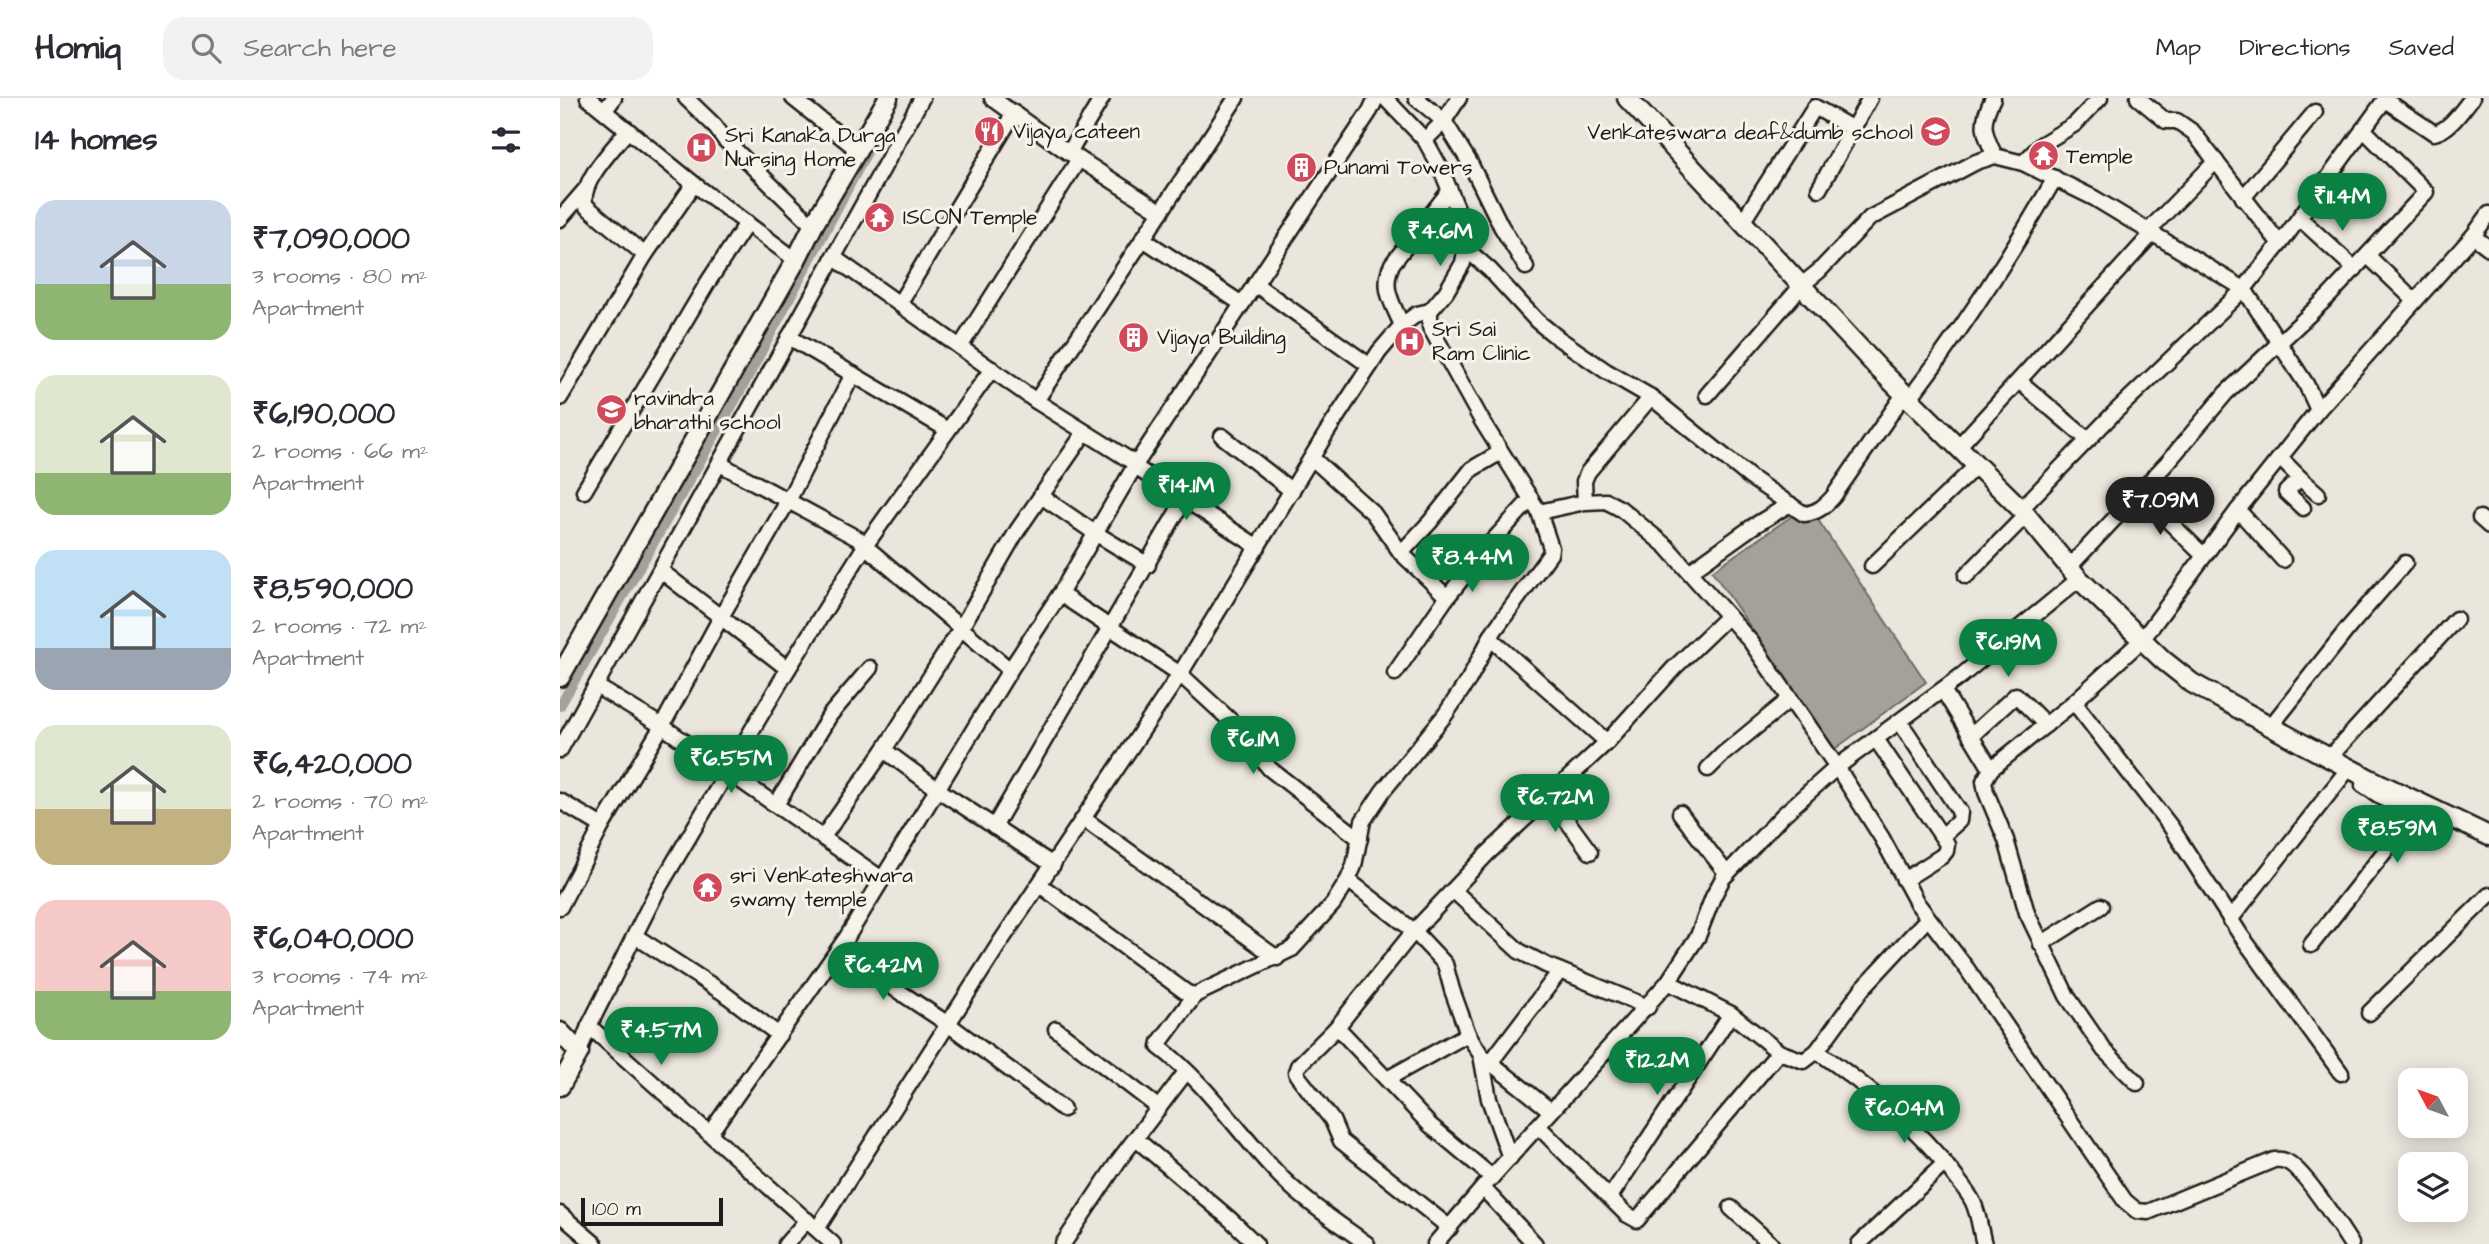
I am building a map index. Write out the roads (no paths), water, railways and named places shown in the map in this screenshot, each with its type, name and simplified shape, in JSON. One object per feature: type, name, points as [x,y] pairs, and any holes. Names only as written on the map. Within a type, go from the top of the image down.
[{"type":"main road","points":[[560,677],[791,258],[814,224],[853,147],[874,98]]},
{"type":"main road","points":[[791,258],[806,219],[888,98]]},
{"type":"main road","points":[[1628,98],[1907,396],[2023,513],[2074,573],[2163,660],[2192,683],[2366,778],[2489,836]]},
{"type":"main road","points":[[560,659],[655,501]]},
{"type":"main road","points":[[560,1032],[575,1060],[560,1086]]},
{"type":"street","points":[[588,98],[791,258]]},
{"type":"street","points":[[605,110],[614,98]]},
{"type":"street","points":[[686,98],[806,219]]},
{"type":"street","points":[[793,98],[853,147]]},
{"type":"street","points":[[560,750],[922,98]]},
{"type":"street","points":[[992,98],[1160,212]]},
{"type":"street","points":[[960,347],[1074,156],[1102,98]]},
{"type":"street","points":[[1036,401],[1236,98]]},
{"type":"street","points":[[710,1133],[838,951],[1010,670],[1060,594],[1135,465],[1370,111],[1376,98]]},
{"type":"street","points":[[1367,1244],[1283,1179],[1186,1072],[1159,1047],[1195,995],[1292,949],[1333,904],[1349,880],[1363,821],[1445,715],[1469,679],[1490,638],[1550,554],[1551,548],[1535,506],[1440,350],[1430,327],[1430,311],[1455,278],[1463,262],[1464,223],[1425,140],[1385,98]]},
{"type":"street","points":[[1416,98],[1444,121],[1470,163],[1501,226],[1526,267]]},
{"type":"street","points":[[1425,140],[1444,121],[1459,98]]},
{"type":"street","points":[[1819,189],[1870,98]]},
{"type":"street","points":[[1993,98],[1983,121],[1986,138],[1995,156]]},
{"type":"street","points":[[2023,163],[2042,144],[2075,124],[2100,98]]},
{"type":"street","points":[[2138,98],[2166,121],[2177,121],[2193,132],[2280,244]]},
{"type":"street","points":[[1966,576],[2088,440],[2244,289],[2385,99],[2434,133],[2449,125],[2472,98]]},
{"type":"street","points":[[1743,221],[1817,102],[1853,130]]},
{"type":"street","points":[[2243,198],[2315,112]]},
{"type":"street","points":[[898,304],[1014,113]]},
{"type":"street","points":[[560,219],[585,190],[591,178],[628,130]]},
{"type":"street","points":[[1435,1244],[1668,982],[1698,936],[1713,897],[1727,874],[1783,815],[1837,767],[1943,690],[2074,573],[2139,492],[2226,393],[2368,256],[2426,192],[2363,130]]},
{"type":"street","points":[[1707,396],[1803,284],[1870,218],[1976,162],[1995,156],[2023,163],[2094,198],[2244,289],[2306,384],[2318,410]]},
{"type":"street","points":[[1959,446],[2216,161]]},
{"type":"street","points":[[1465,248],[1490,270],[1537,321],[1558,338],[1651,397],[1751,478],[1804,514],[1824,507],[1833,497],[1907,396],[1958,335],[2015,248],[2055,178]]},
{"type":"street","points":[[562,391],[645,255],[694,184]]},
{"type":"street","points":[[585,190],[583,202],[586,206],[645,255]]},
{"type":"street","points":[[1402,325],[1387,291],[1386,277],[1392,264],[1450,190]]},
{"type":"street","points":[[2137,1083],[2104,1050],[2067,996],[2027,913],[2006,840],[1984,781],[1991,769],[2074,702],[2142,640],[2238,510],[2318,410],[2473,236],[2489,214]]},
{"type":"street","points":[[2305,222],[2355,269]]},
{"type":"street","points":[[584,491],[708,282],[747,223]]},
{"type":"street","points":[[2473,236],[2489,247]]},
{"type":"street","points":[[1143,239],[1242,304]]},
{"type":"street","points":[[2368,256],[2414,300]]},
{"type":"street","points":[[833,257],[1036,401],[1258,547]]},
{"type":"street","points":[[1255,284],[1370,366]]},
{"type":"street","points":[[786,1244],[812,1224],[948,1024],[1180,674],[1370,366],[1402,325],[1417,314],[1430,311]]},
{"type":"street","points":[[789,337],[948,430]]},
{"type":"street","points":[[575,1060],[589,1026],[657,891],[788,669],[865,545],[992,369]]},
{"type":"street","points":[[560,907],[602,826],[662,726],[788,501],[853,374]]},
{"type":"street","points":[[2019,381],[2088,440]]},
{"type":"street","points":[[1586,502],[1584,481],[1588,472],[1651,397]]},
{"type":"street","points":[[823,837],[884,750],[961,628],[1017,531],[1085,432]]},
{"type":"street","points":[[1222,436],[1292,491]]},
{"type":"street","points":[[1401,553],[1430,523],[1472,469],[1501,452]]},
{"type":"street","points":[[1312,458],[1373,513],[1401,553],[1447,597]]},
{"type":"street","points":[[2281,459],[2318,494]]},
{"type":"street","points":[[720,464],[865,545],[1010,670]]},
{"type":"street","points":[[1872,566],[1977,465]]},
{"type":"street","points":[[2301,478],[2286,492],[2303,508]]},
{"type":"street","points":[[2139,492],[2204,556]]},
{"type":"street","points":[[1041,496],[1147,565]]},
{"type":"street","points":[[994,827],[1184,500]]},
{"type":"street","points":[[1395,673],[1447,597],[1487,547],[1535,506],[1606,501],[1622,509],[1667,547],[1751,642],[1837,767],[1928,918],[1967,969],[2125,1201],[2137,1211],[2148,1212],[2274,1160],[2286,1161],[2322,1201],[2351,1244]]},
{"type":"street","points":[[1689,572],[1752,527],[1790,505]]},
{"type":"street","points":[[2238,510],[2283,560]]},
{"type":"street","points":[[2271,726],[2349,627],[2405,563]]},
{"type":"street","points":[[661,571],[788,669]]},
{"type":"street","points":[[1060,594],[1180,674],[1232,722],[1270,769],[1360,839]]},
{"type":"street","points":[[1450,1228],[1341,1141],[1332,1120],[1297,1075],[1298,1066],[1337,1027],[1414,931],[1487,854],[1607,742],[1674,668],[1728,616]]},
{"type":"street","points":[[2329,758],[2456,618]]},
{"type":"street","points":[[1490,638],[1607,742]]},
{"type":"street","points":[[776,805],[830,715],[870,668]]},
{"type":"street","points":[[596,686],[662,726],[883,880]]},
{"type":"street","points":[[1943,690],[1991,769]]},
{"type":"street","points":[[1971,736],[2016,695],[2046,724]]},
{"type":"street","points":[[1708,769],[1790,699]]},
{"type":"street","points":[[2074,702],[2171,827],[2230,920],[2341,1073]]},
{"type":"street","points":[[1900,722],[1960,813],[1959,821],[1942,836]]},
{"type":"street","points":[[1876,739],[1947,844],[1946,851],[1904,880]]},
{"type":"street","points":[[884,750],[937,789],[1053,865]]},
{"type":"street","points":[[2230,920],[2349,768]]},
{"type":"street","points":[[2311,945],[2397,836],[2409,815],[2363,785],[2366,778]]},
{"type":"street","points":[[1549,796],[1590,852]]},
{"type":"street","points":[[560,801],[602,826]]},
{"type":"street","points":[[1679,813],[1727,874]]},
{"type":"street","points":[[1084,819],[1277,958]]},
{"type":"street","points":[[1349,880],[1414,931],[1445,964],[1468,1034],[1485,1059],[1551,1111]]},
{"type":"street","points":[[1040,885],[1187,993],[1195,995]]},
{"type":"street","points":[[1453,890],[1519,951],[1559,971],[1648,1007]]},
{"type":"street","points":[[2369,1013],[2489,895]]},
{"type":"street","points":[[2041,944],[2101,906]]},
{"type":"street","points":[[1668,982],[1731,1014],[1779,1052],[1804,1060],[1817,1051],[1862,989],[1928,918]]},
{"type":"street","points":[[635,936],[722,992],[779,1035]]},
{"type":"street","points":[[838,951],[948,1024],[1063,1109]]},
{"type":"street","points":[[1510,1158],[1489,1099],[1485,1059],[1559,971]]},
{"type":"street","points":[[1610,1197],[1731,1014]]},
{"type":"street","points":[[589,1026],[833,1244]]},
{"type":"street","points":[[1337,1027],[1488,1182],[1535,1244]]},
{"type":"street","points":[[1056,1029],[1159,1108]]},
{"type":"street","points":[[1387,1079],[1468,1034]]},
{"type":"street","points":[[1817,1051],[1842,1068],[1907,1123],[1945,1163],[1974,1204],[1984,1244]]},
{"type":"street","points":[[1538,1126],[1626,1214],[1637,1220],[1779,1052]]},
{"type":"street","points":[[1063,1244],[1186,1072]]},
{"type":"street","points":[[1136,1139],[1256,1244]]},
{"type":"street","points":[[1858,1244],[1945,1163]]},
{"type":"street","points":[[1731,1208],[1771,1244]]},
{"type":"street","points":[[560,1214],[595,1244]]},
{"type":"waterway","points":[[560,706],[741,390],[881,126]]},
{"type":"place","name":"Vijaya cateen","points":[[990,131]]},
{"type":"place","name":"Venkateswara deaf&dumb school","points":[[1936,132]]},
{"type":"place","name":"Sri Kanaka Durga Nursing Home","points":[[702,147]]},
{"type":"place","name":"Temple","points":[[2043,156]]},
{"type":"place","name":"Punami Towers","points":[[1301,167]]},
{"type":"place","name":"ISCON Temple","points":[[880,217]]},
{"type":"place","name":"Vijaya Building","points":[[1134,337]]},
{"type":"place","name":"Sri Sai Ram Clinic","points":[[1409,341]]},
{"type":"place","name":"ravindra bharathi school","points":[[611,410]]},
{"type":"place","name":"sri Venkateshwara swamy temple","points":[[707,887]]}]
